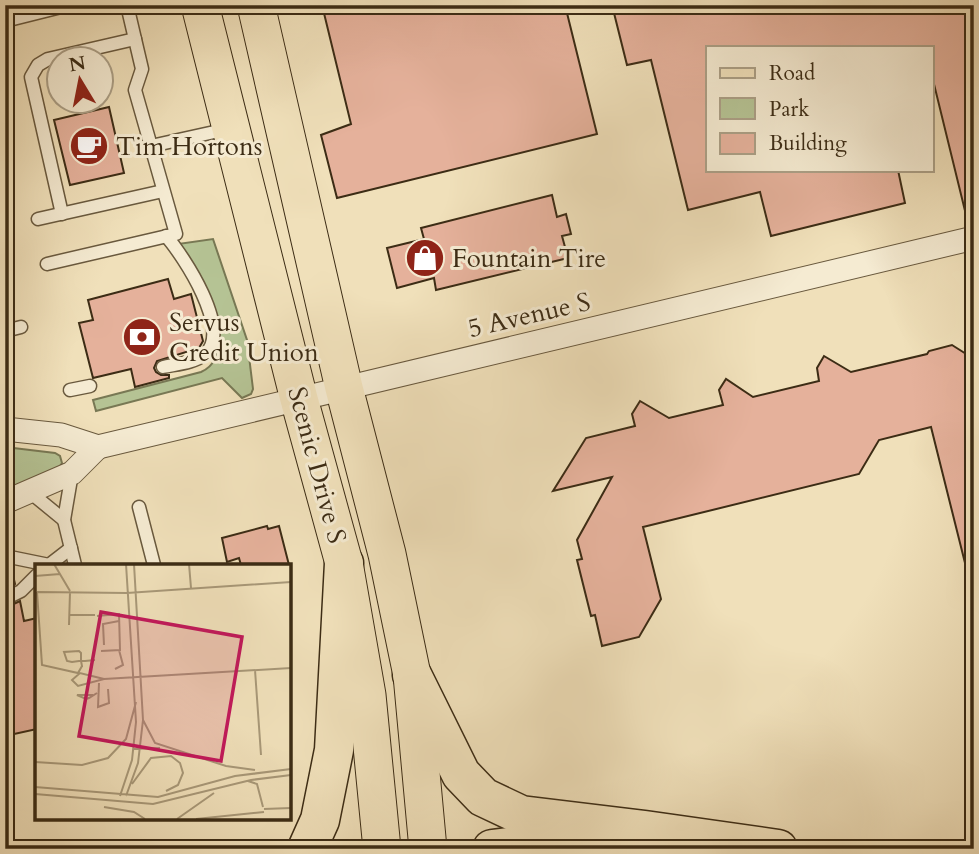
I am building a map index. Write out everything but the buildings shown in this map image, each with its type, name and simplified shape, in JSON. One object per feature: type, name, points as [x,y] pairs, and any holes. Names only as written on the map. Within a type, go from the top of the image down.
[{"type":"highway","points":[[307,849],[320,820],[334,750],[344,563]]},
{"type":"highway","points":[[412,675],[461,774],[484,797],[521,815],[778,849]]},
{"type":"highway","points":[[492,849],[645,830]]},
{"type":"main road","name":"Scenic Drive S","points":[[200,5],[299,399],[344,563],[367,695],[382,849]]},
{"type":"main road","name":"Scenic Drive S","points":[[256,5],[344,388],[387,554],[412,675],[428,849]]},
{"type":"street","name":"5 Avenue S","points":[[98,447],[974,238]]},
{"type":"street","points":[[5,429],[61,435],[98,447],[72,473],[5,502]]},
{"type":"lane","points":[[5,21],[69,5]]},
{"type":"lane","points":[[47,264],[176,234],[135,90],[142,69],[127,5]]},
{"type":"lane","points":[[62,214],[31,77],[38,65],[48,59],[135,38]]},
{"type":"lane","points":[[151,146],[232,128]]},
{"type":"lane","points":[[38,219],[163,191]]},
{"type":"lane","points":[[163,367],[195,360],[207,352],[212,343],[213,331],[202,293],[191,269],[166,236]]},
{"type":"lane","points":[[5,331],[21,327]]},
{"type":"lane","points":[[70,390],[90,386]]},
{"type":"lane","points":[[72,473],[64,520],[75,564]]},
{"type":"lane","points":[[31,493],[64,520]]},
{"type":"lane","points":[[139,507],[153,564]]},
{"type":"lane","points":[[50,564],[71,548]]},
{"type":"lane","points":[[5,556],[44,564]]},
{"type":"lane","points":[[5,598],[21,591],[35,577]]},
{"type":"green space","points":[[213,239],[247,340],[253,389],[251,394],[242,398],[222,378],[96,411],[93,400],[201,372],[212,363],[218,340],[178,244]]},
{"type":"green space","points":[[5,447],[55,453],[60,456],[62,463],[59,468],[5,491]]},
{"type":"place","name":"Tim Hortons","points":[[89,146]]},
{"type":"place","name":"Fountain Tire","points":[[425,258]]},
{"type":"place","name":"Servus Credit Union","points":[[142,337]]}]
